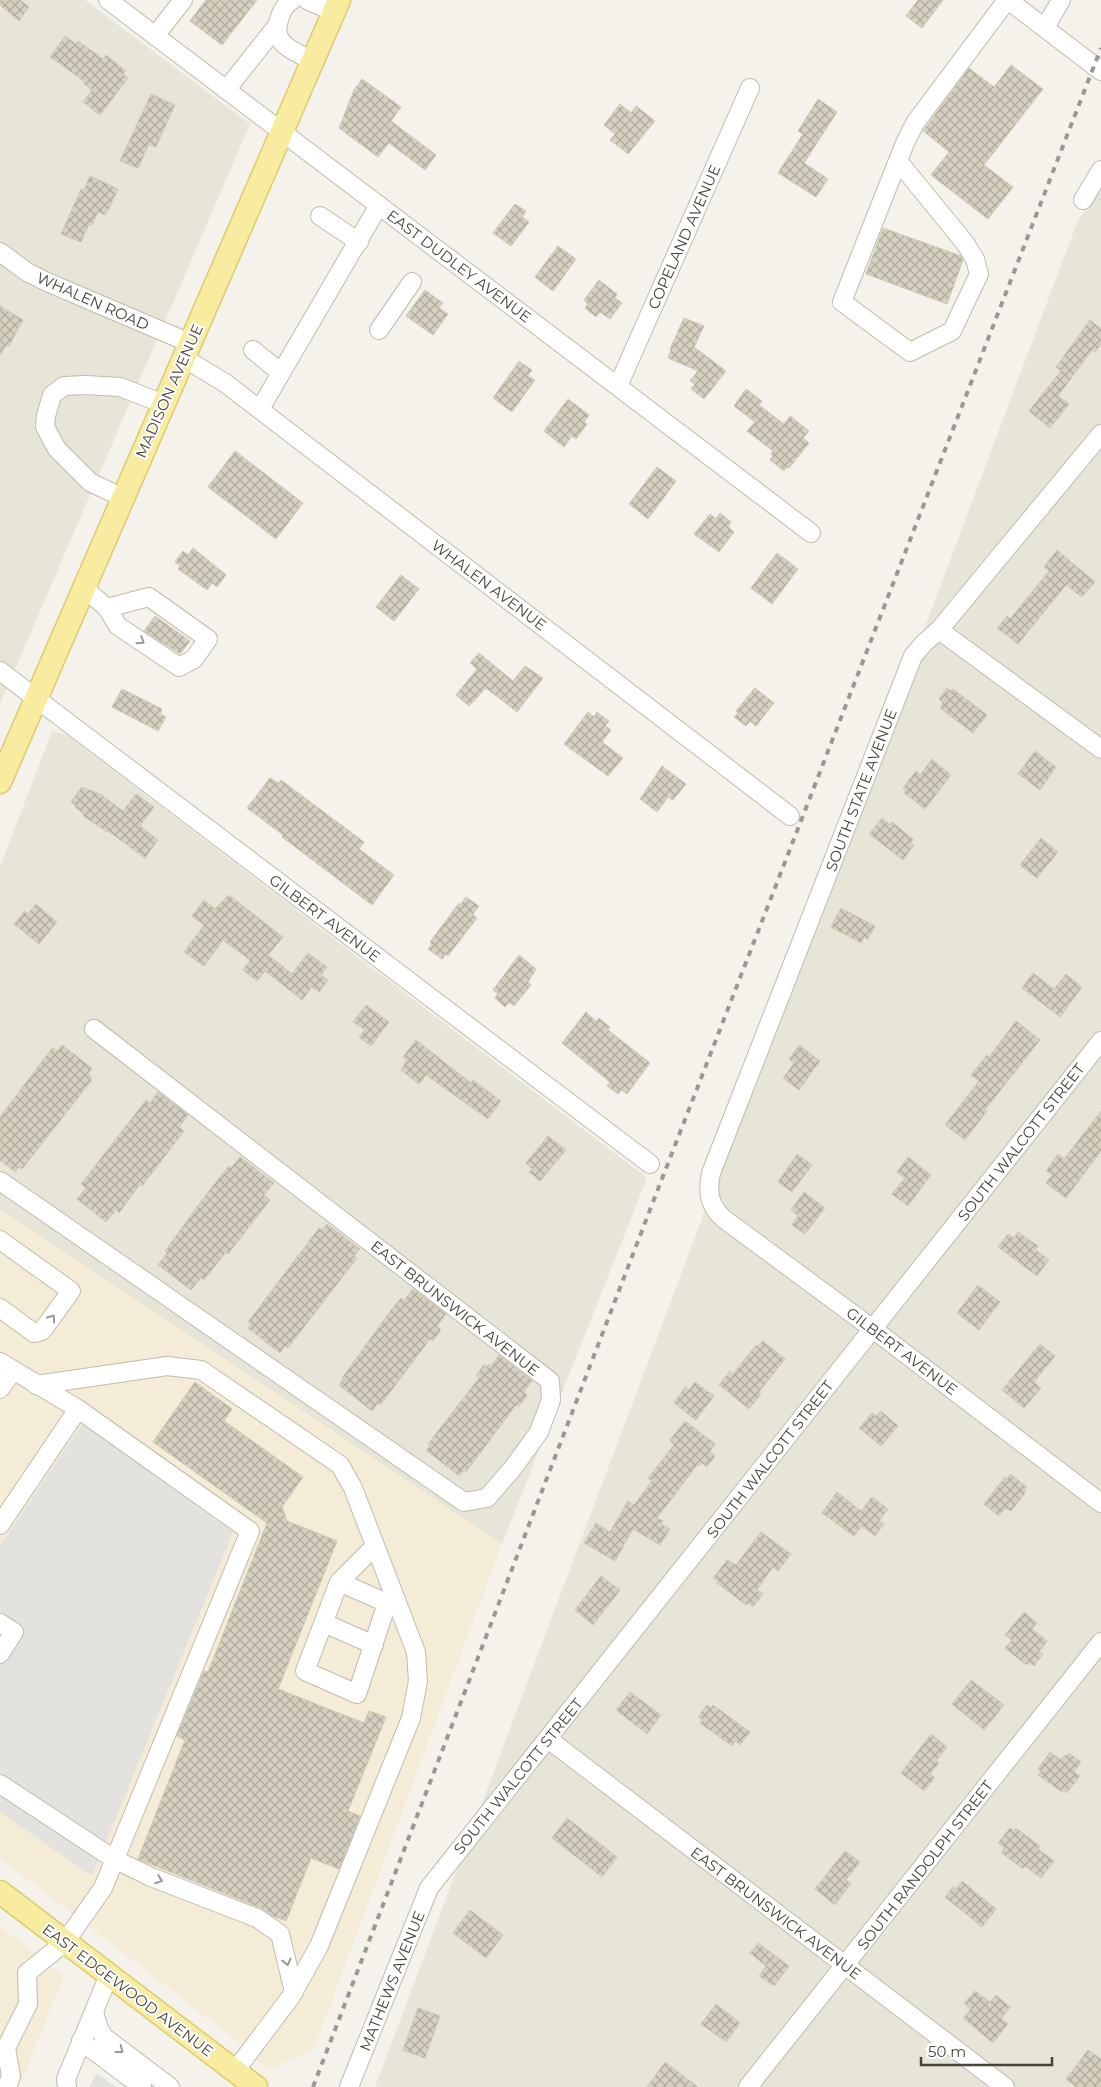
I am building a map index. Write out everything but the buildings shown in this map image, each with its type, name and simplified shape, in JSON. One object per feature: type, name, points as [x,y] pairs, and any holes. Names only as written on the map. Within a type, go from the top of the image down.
[{"type":"main road","name":"MADISON AVENUE","points":[[0,782],[337,6]]},
{"type":"main road","name":"EAST EDGEWOOD AVENUE","points":[[0,1892],[109,1975],[241,2080]]},
{"type":"street","name":"EAST DUDLEY AVENUE","points":[[108,0],[811,533]]},
{"type":"street","points":[[155,36],[183,0]]},
{"type":"street","points":[[226,90],[276,27],[287,3],[292,0]]},
{"type":"street","points":[[307,0],[337,6]]},
{"type":"street","points":[[898,160],[965,243],[975,259],[979,274],[952,331],[910,352],[842,302],[898,160],[915,123],[1008,0],[1101,71]]},
{"type":"street","points":[[1044,28],[1061,0]]},
{"type":"street","points":[[276,27],[278,38],[286,47],[313,61]]},
{"type":"street","name":"COPELAND AVENUE","points":[[618,386],[750,88]]},
{"type":"street","points":[[1083,200],[1101,170]]},
{"type":"street","points":[[260,409],[379,205]]},
{"type":"street","points":[[320,216],[358,242]]},
{"type":"street","name":"WHALEN ROAD","points":[[0,252],[27,272],[187,351]]},
{"type":"street","points":[[379,330],[412,282]]},
{"type":"street","points":[[253,350],[280,372]]},
{"type":"street","name":"WHALEN AVENUE","points":[[187,351],[219,378],[790,816]]},
{"type":"street","points":[[123,498],[90,482],[57,449],[45,427],[52,395],[64,386],[120,387],[164,404]]},
{"type":"street","name":"SOUTH STATE AVENUE","points":[[709,1196],[711,1173],[914,656],[924,642],[939,630],[1101,434]]},
{"type":"street","points":[[84,588],[107,608],[118,626],[179,667],[194,659],[208,638],[149,597],[107,608]]},
{"type":"street","points":[[939,630],[1101,749]]},
{"type":"street","name":"GILBERT AVENUE","points":[[0,671],[650,1164]]},
{"type":"street","name":"EAST BRUNSWICK AVENUE","points":[[0,1180],[464,1502],[487,1498],[514,1468],[538,1432],[551,1400],[550,1381],[94,1030]]},
{"type":"street","name":"SOUTH WALCOTT STREET","points":[[438,1877],[1101,1041]]},
{"type":"street","name":"GILBERT AVENUE","points":[[709,1196],[717,1213],[724,1219],[873,1329],[1101,1503]]},
{"type":"street","points":[[0,1240],[71,1291],[42,1331],[34,1333],[0,1308]]},
{"type":"street","points":[[0,1389],[6,1366],[78,1409],[250,1532],[103,1888],[65,1942],[28,1973],[28,2004],[6,2048],[11,2076],[7,2087]]},
{"type":"street","points":[[36,1385],[167,1366],[201,1370],[340,1465],[354,1488],[376,1546],[390,1598],[416,1652],[418,1681],[411,1718],[320,1946],[241,2080]]},
{"type":"street","points":[[2,1516],[78,1409]]},
{"type":"street","points":[[376,1546],[339,1582],[305,1671],[357,1694],[390,1598]]},
{"type":"street","points":[[339,1582],[390,1598]]},
{"type":"street","points":[[0,1623],[14,1632],[0,1654]]},
{"type":"street","points":[[324,1623],[374,1645]]},
{"type":"street","name":"SOUTH RANDOLPH STREET","points":[[748,2087],[1101,1642]]},
{"type":"street","name":"EAST BRUNSWICK AVENUE","points":[[548,1739],[1005,2087]]},
{"type":"street","points":[[0,1784],[114,1859],[151,1877],[257,1918],[280,1934],[294,1992]]},
{"type":"street","name":"MATHEWS AVENUE","points":[[349,2087],[428,1888],[438,1877]]},
{"type":"street","points":[[65,2084],[109,1975]]},
{"type":"street","points":[[94,2012],[98,2029],[104,2037],[170,2087]]},
{"type":"street","points":[[81,2041],[142,2087]]},
{"type":"shaded area","points":[[0,0],[85,0],[250,124],[0,704]]},
{"type":"shaded area","points":[[1101,185],[1101,2087],[375,2087],[1077,223]]},
{"type":"shaded area","points":[[52,731],[67,735],[647,1178],[502,1544],[0,1209],[0,867]]},
{"type":"shaded area","points":[[0,1209],[502,1544],[314,2049],[268,2070],[231,2036],[0,1858]]},
{"type":"shaded area","points":[[83,1423],[233,1532],[92,1876],[0,1812],[0,1546]]},
{"type":"shaded area","points":[[0,1926],[64,1976],[19,2087],[0,2087]]},
{"type":"shaded area","points":[[97,2073],[116,2087],[89,2087]]},
{"type":"railway","points":[[313,2087],[653,1202],[1101,48]]}]
